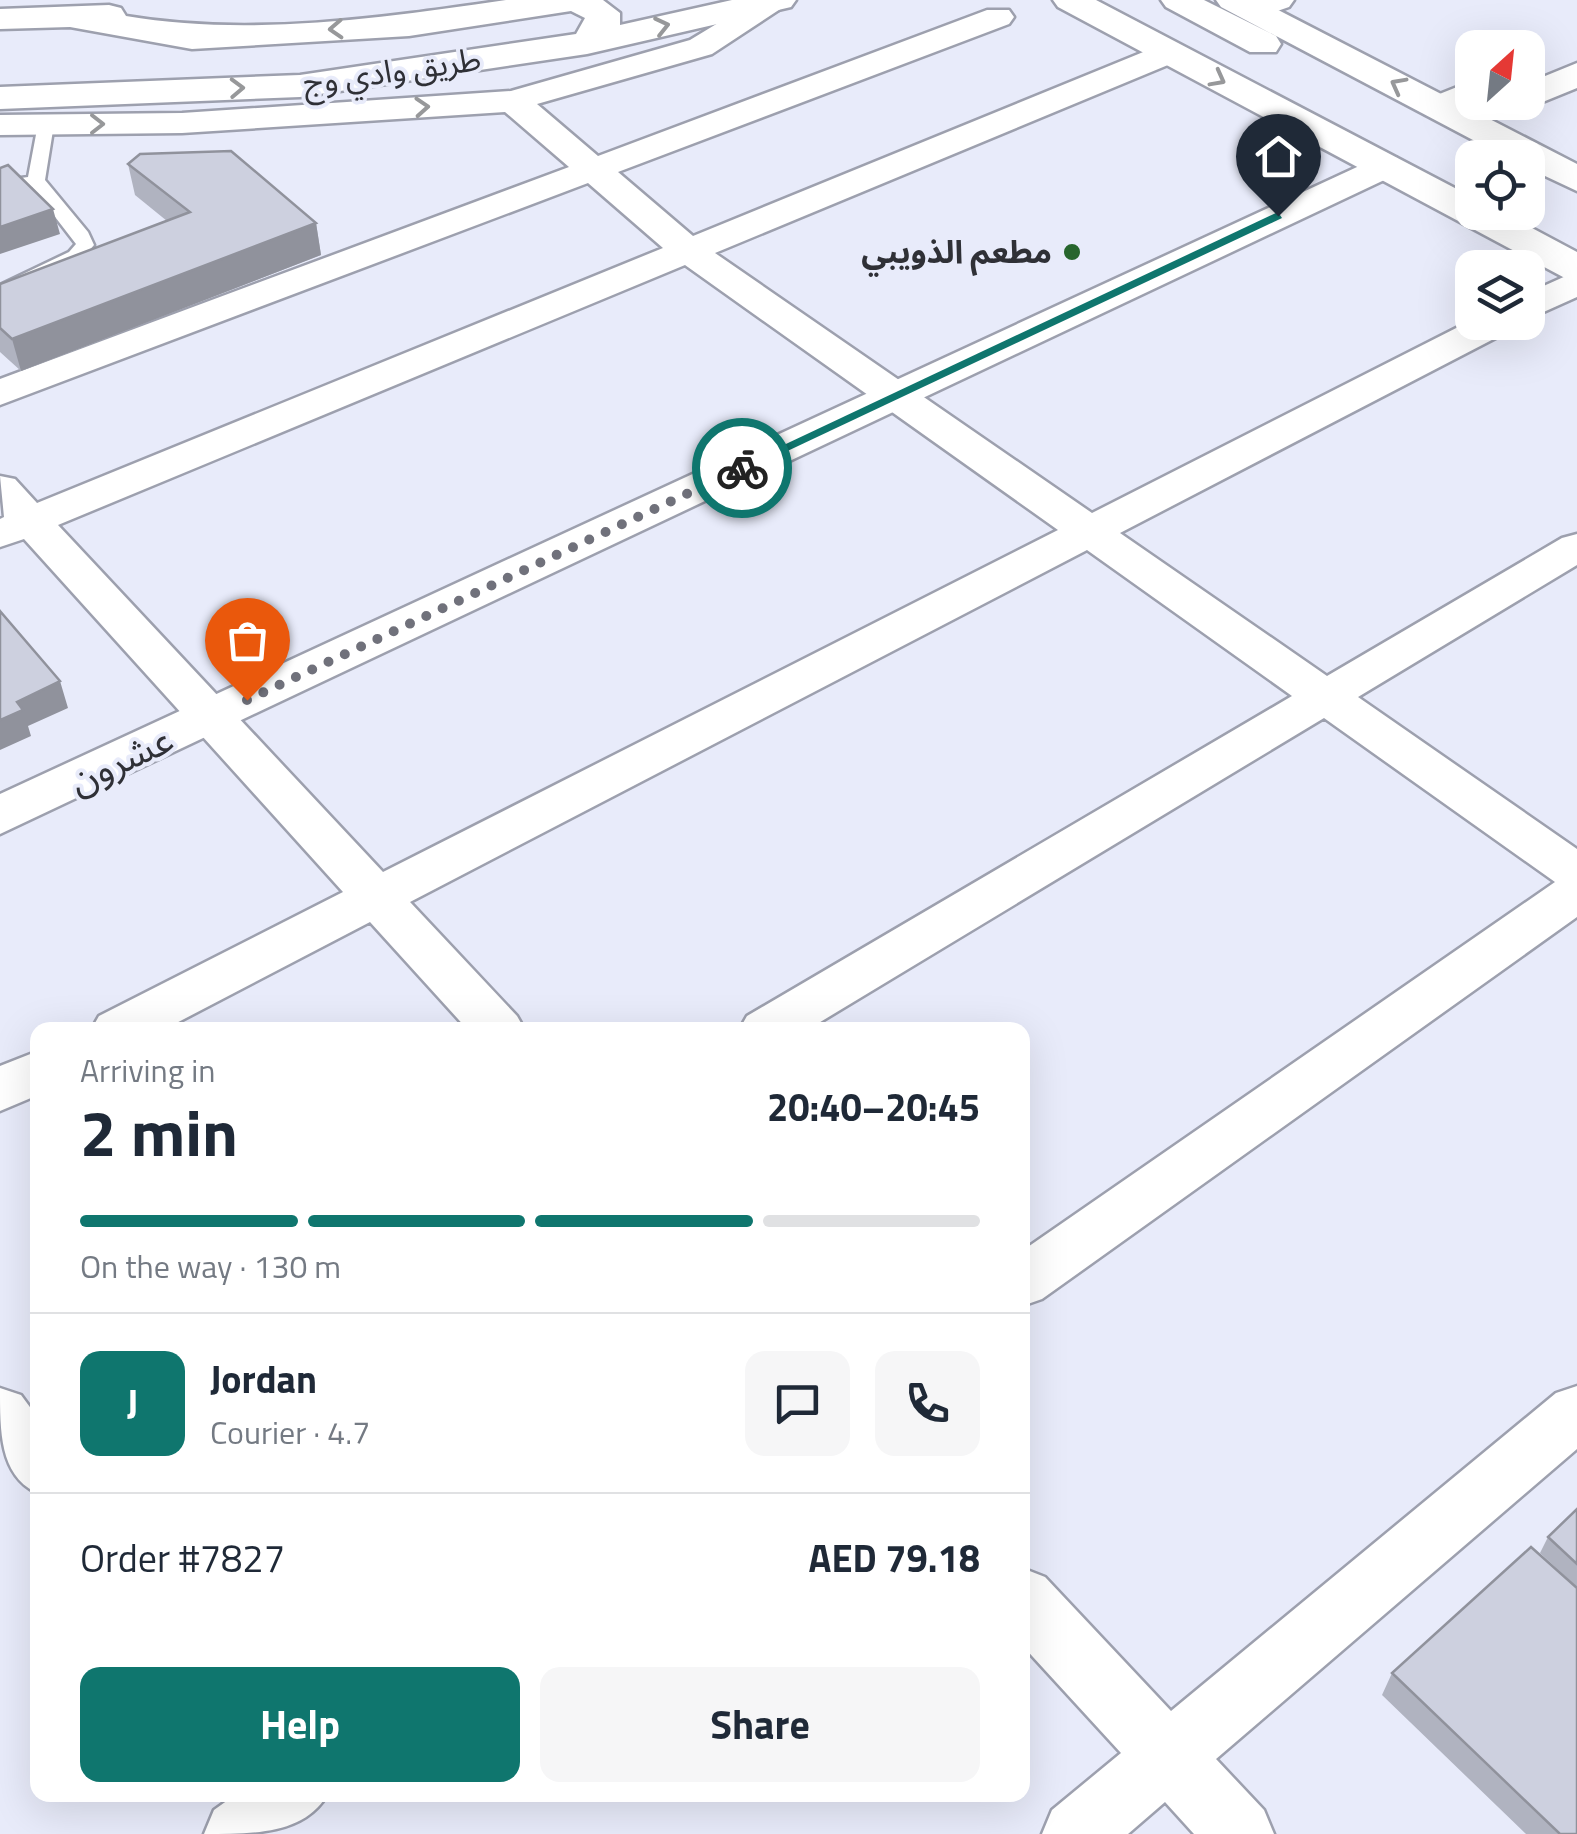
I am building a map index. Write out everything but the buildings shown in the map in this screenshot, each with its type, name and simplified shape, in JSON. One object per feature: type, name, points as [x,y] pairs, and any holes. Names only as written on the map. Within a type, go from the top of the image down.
[{"type":"main road","name":"طريق وادي وج","points":[[0,19],[249,11],[382,0]]},
{"type":"main road","points":[[72,16],[192,38],[409,25],[576,0],[603,13],[602,27],[587,43]]},
{"type":"main road","name":"طريق وادي وج","points":[[0,98],[300,86],[587,43],[778,0]]},
{"type":"main road","points":[[1070,0],[1577,268]]},
{"type":"main road","points":[[1129,0],[1455,175]]},
{"type":"main road","points":[[1178,0],[1455,116]]},
{"type":"main road","points":[[1255,3],[1455,114]]},
{"type":"main road","points":[[1545,58],[1577,44]]},
{"type":"main road","points":[[1545,89],[1577,74]]},
{"type":"main road","points":[[1465,120],[1577,178]]},
{"type":"main road","name":"عشرون","points":[[0,816],[1382,166]]},
{"type":"main road","points":[[1545,193],[1577,210]]},
{"type":"main road","points":[[1545,223],[1577,241]]},
{"type":"street","points":[[0,125],[182,123],[513,101],[701,47],[778,0]]},
{"type":"street","points":[[0,393],[998,16]]},
{"type":"street","points":[[492,1022],[211,717],[10,514],[690,252],[1170,53]]},
{"type":"street","points":[[513,101],[690,252],[1577,873]]},
{"type":"street","points":[[182,123],[226,158]]},
{"type":"street","points":[[326,239],[355,262]]},
{"type":"street","points":[[1545,299],[1577,282]]},
{"type":"street","points":[[133,1022],[1463,340]]},
{"type":"street","points":[[778,1022],[1577,547]]},
{"type":"street","points":[[1030,1276],[1577,892]]},
{"type":"street","points":[[0,1090],[30,1075]]},
{"type":"street","points":[[1076,1834],[1577,1412]]},
{"type":"street","points":[[0,1414],[24,1471]]},
{"type":"street","points":[[1030,1607],[1240,1834]]},
{"type":"street","points":[[238,1834],[283,1802]]},
{"type":"lane","points":[[0,292],[76,256],[85,245],[82,236],[36,181],[46,124]]},
{"type":"lane","points":[[0,186],[36,181]]},
{"type":"way so far","points":[[247,700],[742,468]]},
{"type":"place","name":"مطعم الذويبي","points":[[1072,252]]},
{"type":"route","points":[[742,468],[1278,216]]}]
